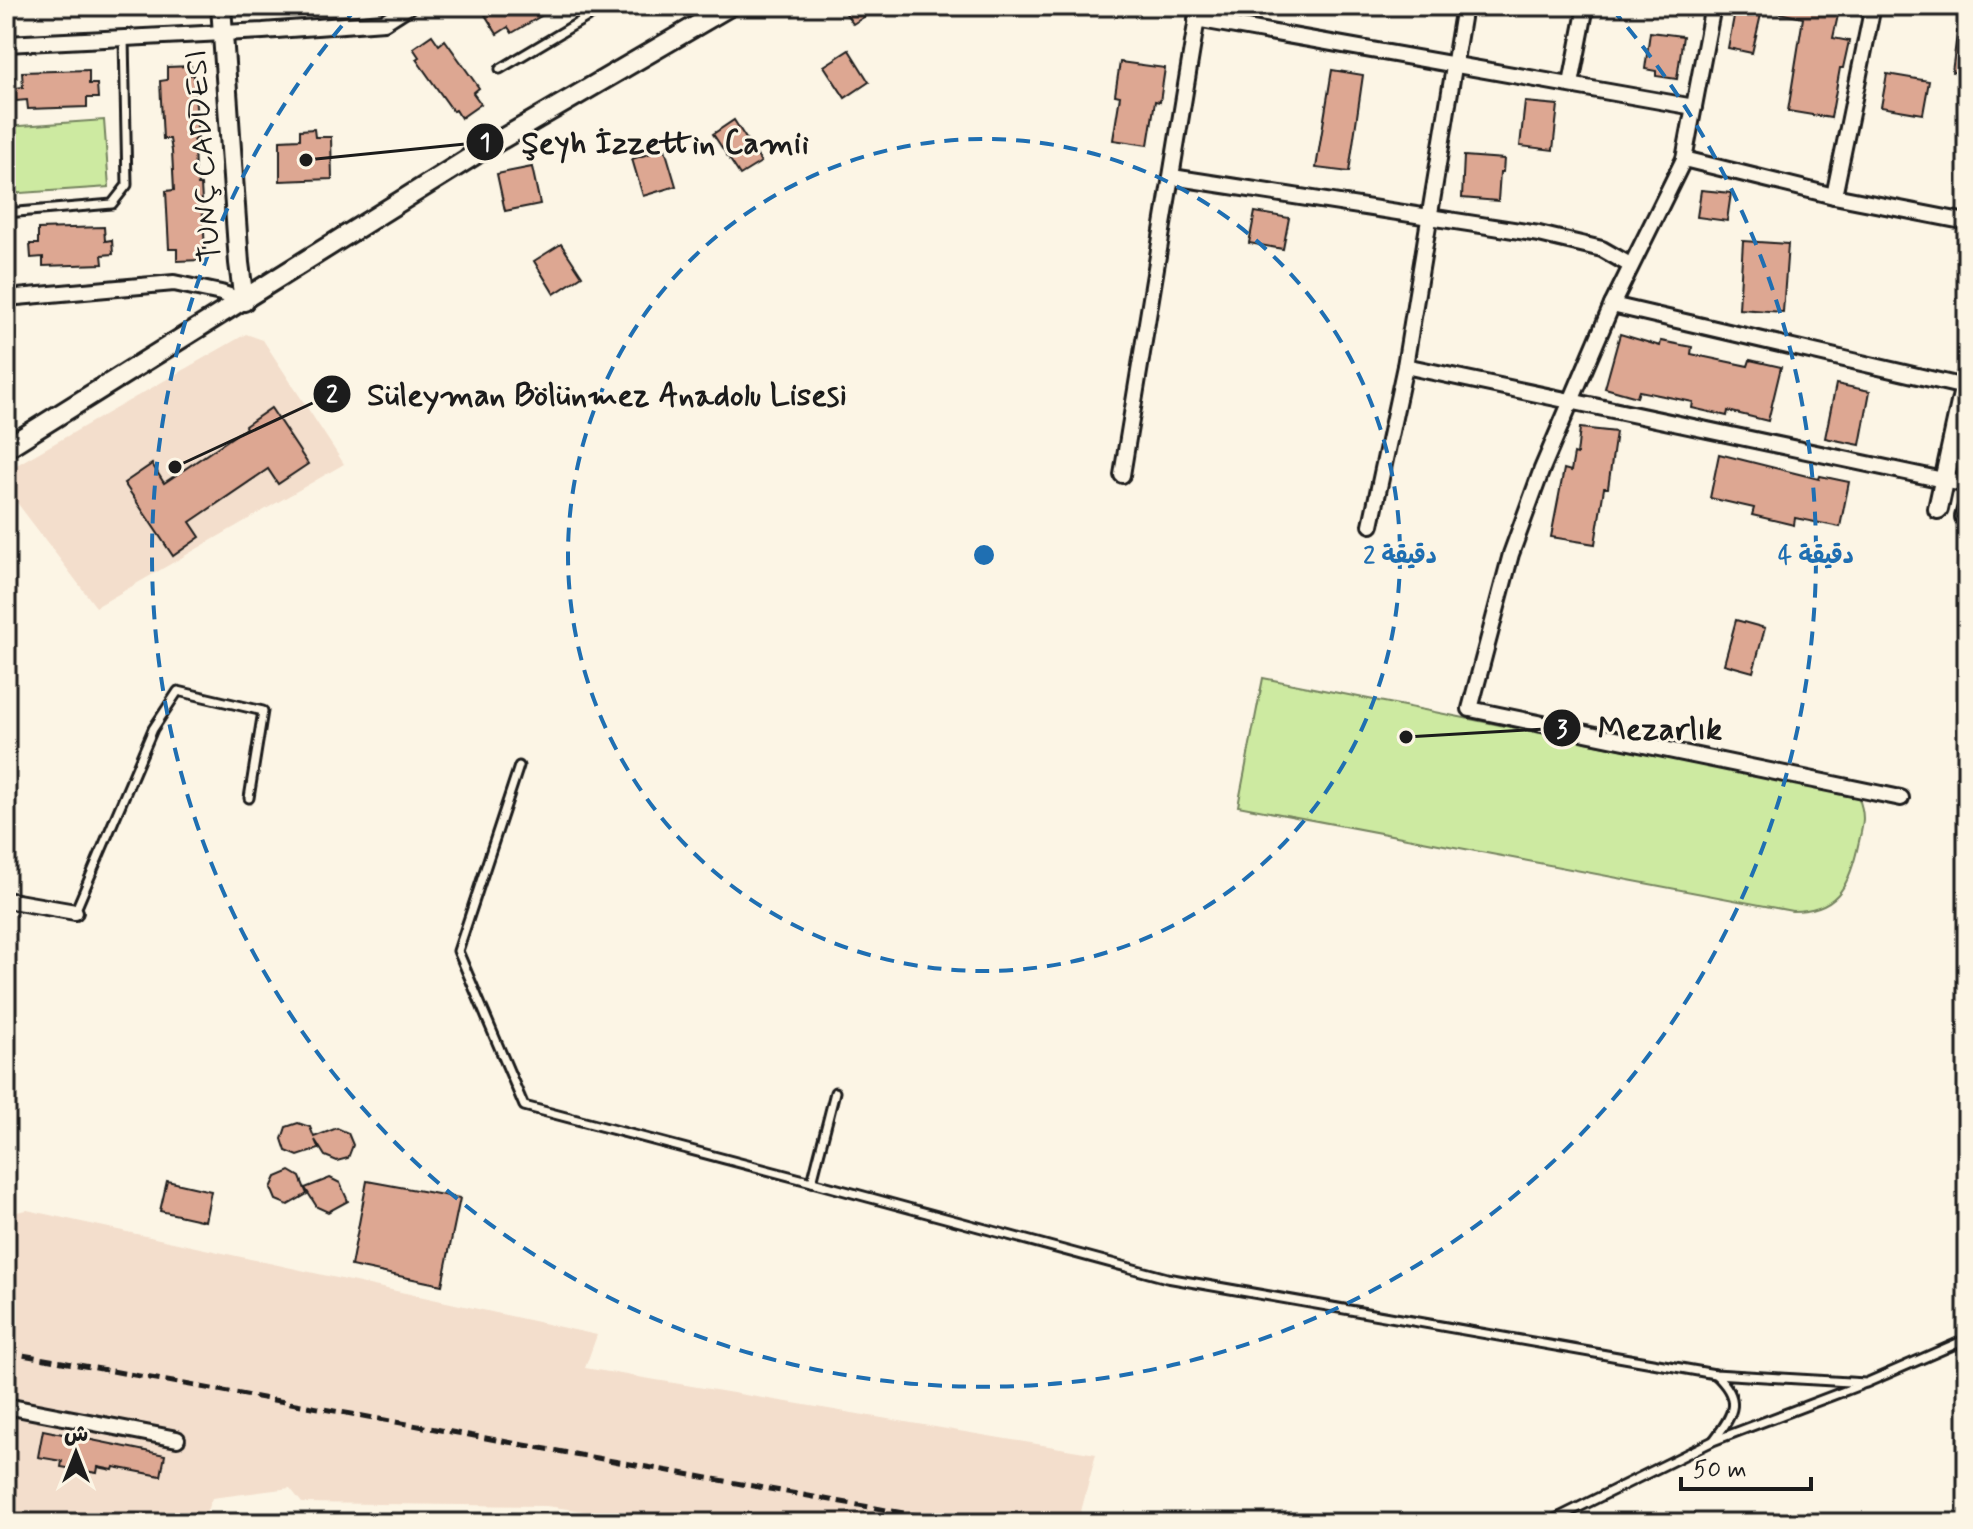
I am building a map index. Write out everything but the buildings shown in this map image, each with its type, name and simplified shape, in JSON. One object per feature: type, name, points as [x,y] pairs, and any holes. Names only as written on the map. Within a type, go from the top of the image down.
[{"type":"street","name":"TUNÇ CADDESI","points":[[221,6],[244,301]]},
{"type":"street","points":[[6,44],[384,22],[409,6]]},
{"type":"street","points":[[6,448],[476,154],[730,6]]},
{"type":"street","points":[[1371,525],[1405,366],[1464,6]]},
{"type":"street","points":[[1571,84],[1586,6]]},
{"type":"street","points":[[1713,6],[1684,159],[1630,265],[1570,401],[1511,554],[1470,709],[1901,798]]},
{"type":"street","points":[[1834,196],[1873,6]]},
{"type":"street","points":[[1122,475],[1198,13],[1694,107]]},
{"type":"street","points":[[1684,159],[1834,196],[1967,222]]},
{"type":"street","points":[[1172,177],[1539,234],[1602,249],[1630,265]]},
{"type":"street","points":[[6,298],[174,283],[244,301]]},
{"type":"street","points":[[1612,305],[1966,381],[1938,509]]},
{"type":"street","points":[[1405,366],[1967,485]]},
{"type":"street","points":[[6,900],[75,912]]},
{"type":"street","points":[[6,1406],[177,1439]]},
{"type":"lane","points":[[500,69],[606,6]]},
{"type":"lane","points":[[6,213],[112,204],[127,185],[124,37]]},
{"type":"lane","points":[[75,912],[153,729],[178,691],[263,711],[249,798]]},
{"type":"lane","points":[[519,766],[458,951],[524,1106],[1167,1278],[1715,1374],[1866,1383]]},
{"type":"lane","points":[[812,1182],[835,1092]]},
{"type":"lane","points":[[1547,1523],[1713,1441],[1866,1383],[1967,1339]]},
{"type":"lane","points":[[1713,1441],[1726,1424],[1733,1400],[1730,1388],[1715,1374]]},
{"type":"shaded area","points":[[246,334],[263,340],[344,464],[96,607],[6,488],[6,471]]},
{"type":"shaded area","points":[[27,1210],[597,1335],[585,1368],[1096,1454],[1078,1523],[672,1523],[546,1506],[302,1503],[290,1488],[212,1498],[202,1523],[6,1523],[6,1214]]},
{"type":"green space","points":[[104,120],[109,187],[6,194],[6,127]]},
{"type":"green space","points":[[1263,678],[1858,796],[1863,823],[1853,864],[1844,886],[1830,902],[1807,910],[1792,911],[1238,806]]},
{"type":"railway","points":[[6,1352],[959,1523]]},
{"type":"place","name":"Şeyh İzzettin Camii","points":[[306,160]]},
{"type":"place","name":"Süleyman Bölünmez Anadolu Lisesi","points":[[175,467]]},
{"type":"place","name":"Mezarlık","points":[[1406,737]]}]
